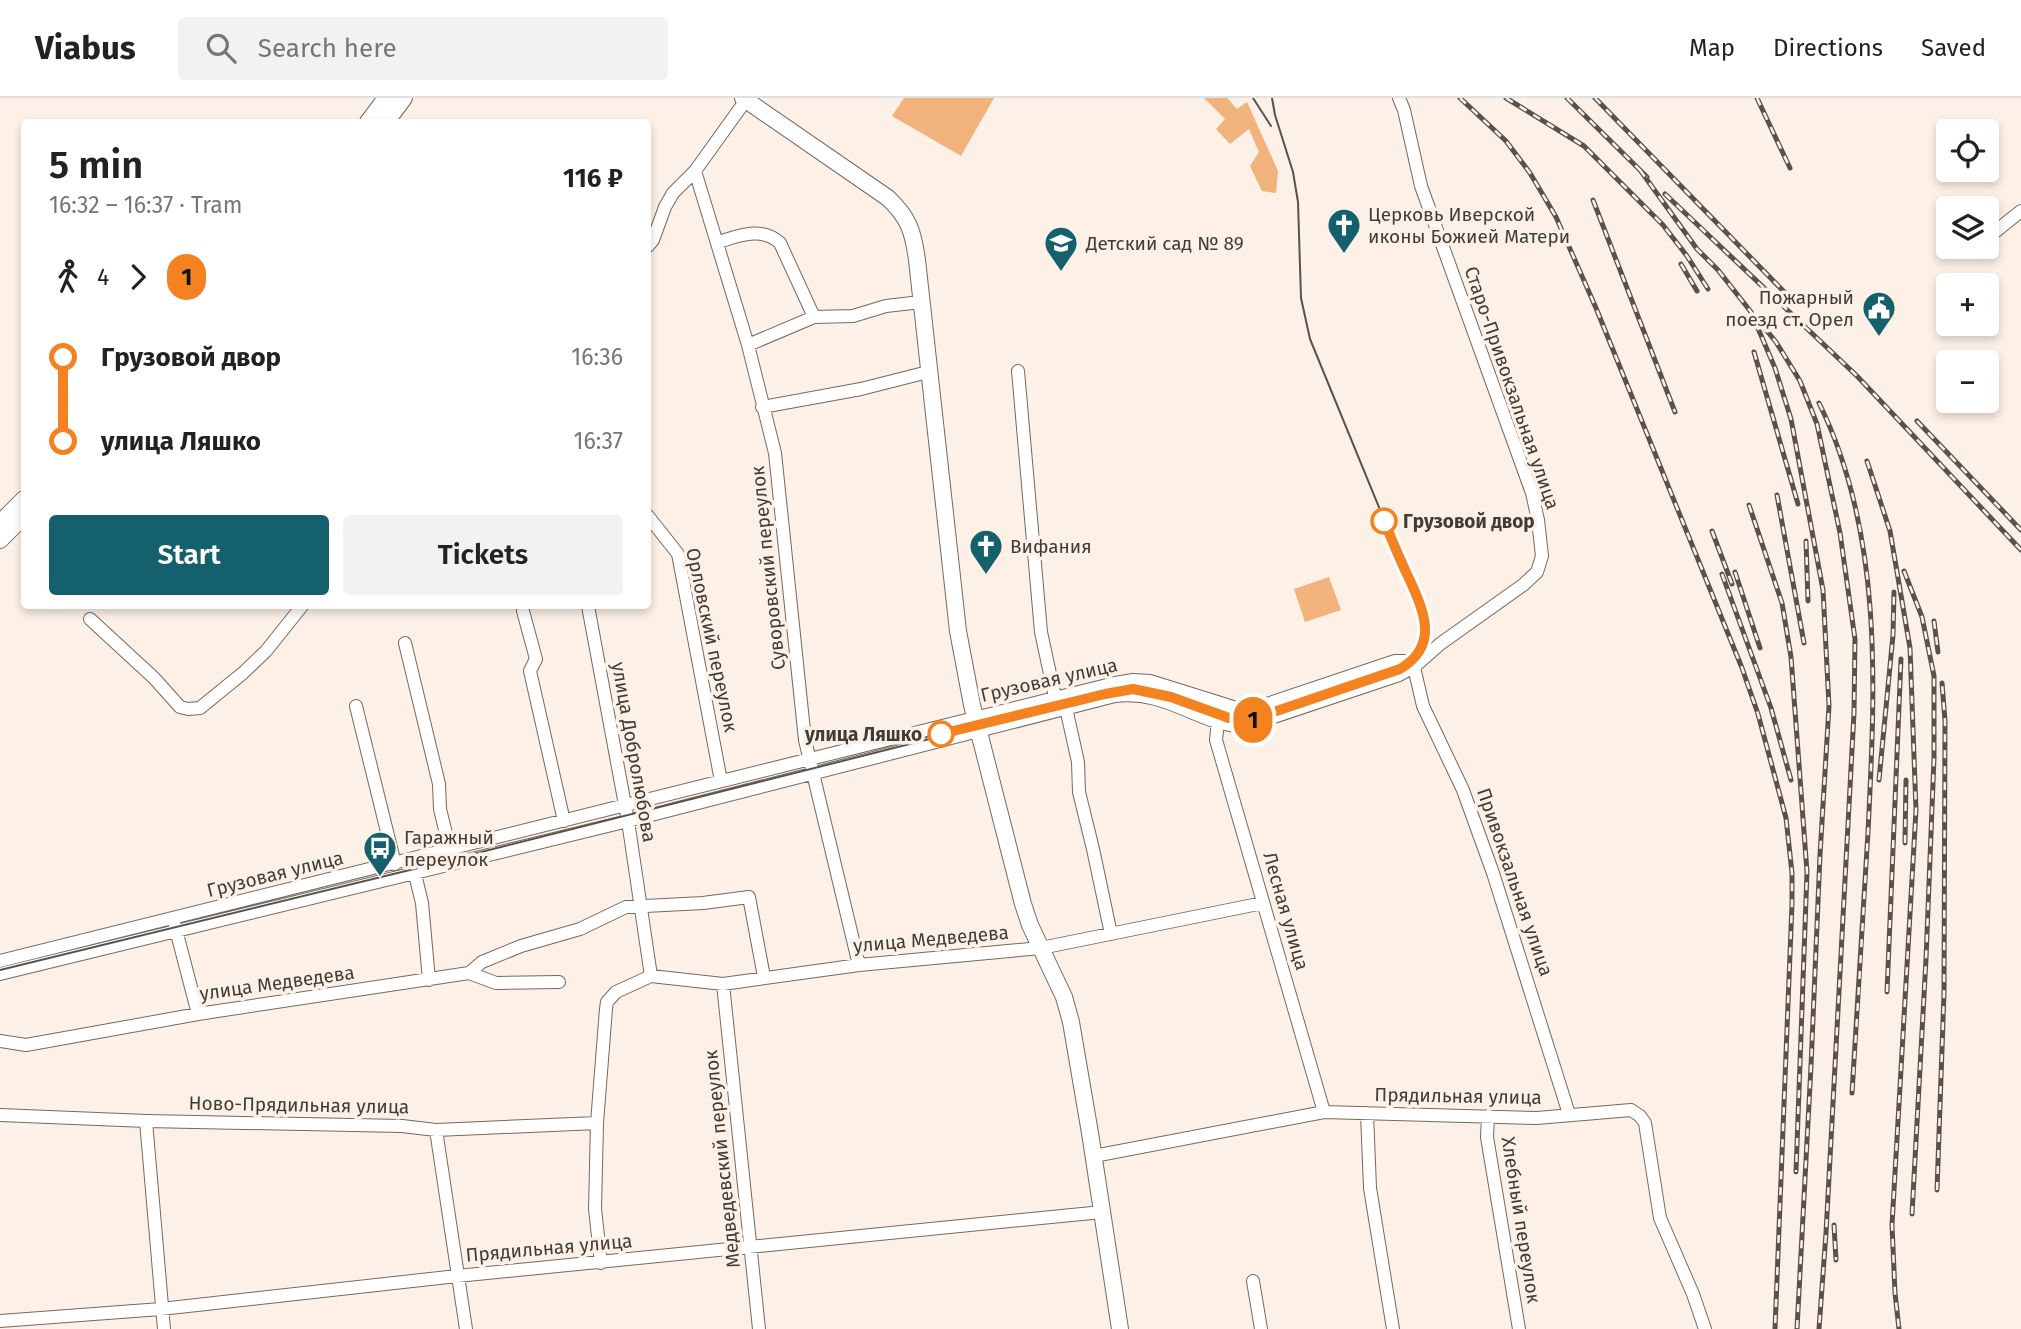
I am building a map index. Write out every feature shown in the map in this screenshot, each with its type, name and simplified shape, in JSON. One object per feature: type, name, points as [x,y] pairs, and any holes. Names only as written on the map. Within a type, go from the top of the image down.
[{"type":"main road","points":[[370,119],[386,98]]},
{"type":"main road","points":[[388,119],[404,98]]},
{"type":"main road","points":[[744,99],[888,198],[907,220],[915,244],[958,631],[977,723],[1023,904],[1064,997],[1071,1022],[1119,1329]]},
{"type":"main road","points":[[0,523],[21,502]]},
{"type":"main road","points":[[0,540],[21,519]]},
{"type":"street","name":"Старо-Привокзальная улица","points":[[1399,98],[1421,186],[1532,493],[1542,556],[1537,572],[1523,585],[1440,644],[1414,667]]},
{"type":"street","points":[[651,242],[673,193],[695,171],[744,99]]},
{"type":"street","name":"Суворовский переулок","points":[[695,171],[748,345],[775,453],[809,759],[859,965]]},
{"type":"street","points":[[1999,229],[2021,211]]},
{"type":"street","points":[[718,242],[751,233],[773,237],[779,243],[814,317]]},
{"type":"street","points":[[748,345],[814,317],[853,316],[886,306],[921,302]]},
{"type":"street","points":[[1018,371],[1041,632],[1055,697]]},
{"type":"street","points":[[762,407],[861,389],[928,372]]},
{"type":"street","name":"Орловский переулок","points":[[651,520],[678,554],[721,781]]},
{"type":"street","points":[[90,619],[154,678],[180,707],[200,708],[247,670],[300,609]]},
{"type":"street","name":"улица Добролюбова","points":[[589,609],[626,806],[651,976]]},
{"type":"street","points":[[523,611],[536,659],[530,671],[564,821]]},
{"type":"street","points":[[405,643],[439,785],[440,808],[450,850]]},
{"type":"street","name":"Грузовая улица","points":[[0,974],[415,874],[812,774],[1055,697],[1115,683],[1142,680],[1171,686],[1246,711],[1395,661],[1405,661],[1414,667]]},
{"type":"street","name":"Грузовая улица","points":[[0,961],[809,759],[977,723],[1135,694],[1171,702],[1238,726],[1257,724],[1383,682],[1414,667]]},
{"type":"street","name":"Привокзальная улица","points":[[1414,667],[1423,706],[1463,790],[1493,873],[1569,1114]]},
{"type":"street","points":[[356,706],[395,864]]},
{"type":"street","points":[[1066,708],[1078,762],[1079,792],[1111,934]]},
{"type":"street","name":"Лесная улица","points":[[1218,721],[1216,740],[1324,1112]]},
{"type":"street","points":[[411,860],[422,903],[429,979]]},
{"type":"street","points":[[468,973],[482,962],[521,946],[580,929],[617,909],[749,897],[764,977]]},
{"type":"street","name":"улица Медведева","points":[[651,976],[723,984],[859,965],[1041,948],[1263,903]]},
{"type":"street","points":[[173,919],[198,1014]]},
{"type":"street","name":"улица Медведева","points":[[0,1041],[26,1045],[198,1014],[468,973],[496,984],[559,982]]},
{"type":"street","points":[[601,1263],[595,1209],[597,1123],[607,1002],[616,992],[651,976]]},
{"type":"street","name":"Медведевский переулок","points":[[723,984],[759,1329]]},
{"type":"street","name":"Прядильная улица","points":[[1094,1156],[1324,1112],[1537,1118],[1631,1110],[1640,1115],[1645,1123],[1660,1219],[1693,1294],[1705,1329]]},
{"type":"street","points":[[1367,1113],[1370,1188],[1392,1329]]},
{"type":"street","name":"Ново-Прядильная улица","points":[[0,1115],[402,1126],[436,1130],[597,1123]]},
{"type":"street","name":"Хлебный переулок","points":[[1488,1116],[1487,1137],[1519,1329]]},
{"type":"street","points":[[146,1121],[163,1329]]},
{"type":"street","points":[[436,1130],[466,1329]]},
{"type":"street","name":"Прядильная улица","points":[[0,1321],[160,1309],[457,1276],[1102,1212]]},
{"type":"street","points":[[1253,1281],[1261,1329]]},
{"type":"shaded area","points":[[904,98],[994,98],[961,156],[892,116]]},
{"type":"shaded area","points":[[1204,98],[1227,98],[1237,109],[1247,102],[1278,171],[1276,193],[1262,191],[1250,166],[1259,152],[1249,129],[1230,144],[1216,129],[1225,119]]},
{"type":"shaded area","points":[[1329,577],[1341,610],[1305,622],[1294,589]]},
{"type":"tram line","points":[[1253,98],[1271,126]]},
{"type":"tram line","points":[[0,970],[1116,692],[1153,693],[1237,721],[1247,721],[1391,674],[1408,664],[1422,645],[1424,617],[1310,339],[1301,298],[1298,202],[1293,172],[1272,98]]},
{"type":"tram line","name":"1","points":[[941,734],[1133,689],[1171,697],[1243,722],[1256,720],[1391,674],[1419,655],[1426,627],[1423,611],[1384,521]]},
{"type":"railway","points":[[1460,98],[1506,141],[1530,173],[1556,217],[1596,308],[1742,668],[1758,714],[1786,818],[1792,873],[1792,904],[1775,1329]]},
{"type":"railway","points":[[1506,98],[1584,146],[1663,225],[1708,289]]},
{"type":"railway","points":[[1567,98],[1647,177]]},
{"type":"railway","points":[[1595,98],[1795,303]]},
{"type":"railway","points":[[1757,98],[1790,168]]},
{"type":"railway","points":[[1640,170],[1697,249],[1718,270],[1751,312],[1775,368],[1791,419],[1823,590],[1829,706],[1797,1329]]},
{"type":"railway","points":[[1665,194],[1857,376],[2021,550]]},
{"type":"railway","points":[[1593,200],[1675,412]]},
{"type":"railway","points":[[1681,264],[1697,291]]},
{"type":"railway","points":[[1763,326],[1800,381],[1817,424],[1840,533],[1855,639],[1854,713],[1819,1329]]},
{"type":"railway","points":[[1754,352],[1798,504]]},
{"type":"railway","points":[[1819,403],[1840,454],[1855,506],[1865,559],[1873,669],[1871,778],[1852,1093]]},
{"type":"railway","points":[[1917,421],[2021,530]]},
{"type":"railway","points":[[1867,461],[1890,531],[1910,648],[1916,810],[1892,1225],[1899,1329]]},
{"type":"railway","points":[[1777,495],[1804,643]]},
{"type":"railway","points":[[1749,505],[1782,603],[1791,657],[1807,872],[1796,1172]]},
{"type":"railway","points":[[1712,531],[1732,584]]},
{"type":"railway","points":[[1806,541],[1808,601]]},
{"type":"railway","points":[[1904,571],[1922,617],[1934,676],[1934,758],[1926,959],[1912,1214]]},
{"type":"railway","points":[[1735,572],[1760,648]]},
{"type":"railway","points":[[1722,574],[1771,708],[1791,780]]},
{"type":"railway","points":[[1879,780],[1893,635],[1894,592]]},
{"type":"railway","points":[[1934,621],[1938,652]]},
{"type":"railway","points":[[1887,992],[1901,659]]},
{"type":"railway","points":[[1937,1190],[1944,993],[1945,721],[1942,683]]},
{"type":"railway","points":[[1905,843],[1906,780]]},
{"type":"railway","points":[[1834,1225],[1836,1260]]},
{"type":"place","name":"Церковь Иверской иконы Божией Матери","points":[[1344,255]]},
{"type":"place","name":"Детский сад № 89","points":[[1061,273]]},
{"type":"place","name":"Пожарный поезд ст. Орел","points":[[1879,338]]},
{"type":"place","name":"Грузовой двор","points":[[1384,521]]},
{"type":"place","name":"Вифания","points":[[986,576]]},
{"type":"place","name":"улица Ляшко","points":[[941,734]]},
{"type":"place","name":"Гаражный переулок","points":[[380,878]]}]
